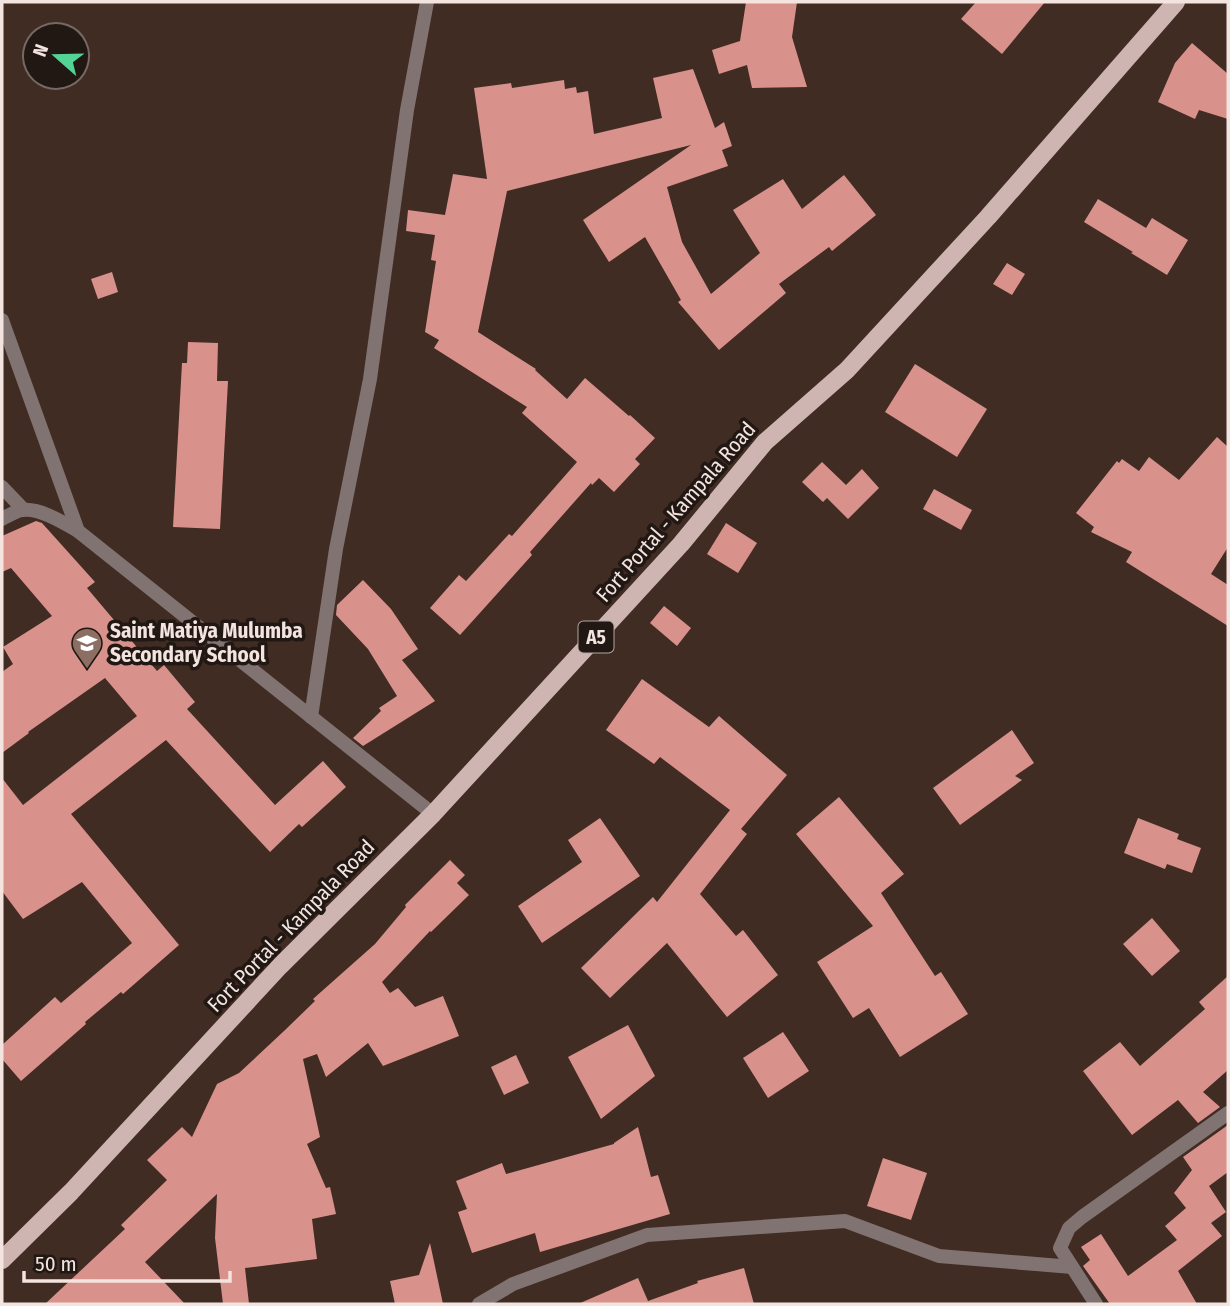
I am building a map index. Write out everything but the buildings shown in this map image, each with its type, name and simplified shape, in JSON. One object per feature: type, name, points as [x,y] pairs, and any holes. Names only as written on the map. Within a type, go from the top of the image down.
[{"type":"main road","name":"Fort Portal - Kampala Road","points":[[2,1260],[80,1182],[280,967],[433,814],[681,544],[765,442],[847,370],[979,227],[1176,2]]},
{"type":"street","points":[[311,718],[336,549],[370,379],[407,110],[427,2]]},
{"type":"street","points":[[2,320],[78,531]]},
{"type":"street","points":[[2,487],[23,509],[48,516],[78,531],[433,814]]},
{"type":"street","points":[[2,519],[23,509]]},
{"type":"street","points":[[1096,1304],[1060,1248],[1069,1228],[1228,1113]]},
{"type":"street","points":[[479,1304],[513,1284],[647,1235],[845,1222],[939,1256],[1072,1267]]},
{"type":"place","name":"Saint Matiya Mulumba Secondary School","points":[[87,670]]}]
